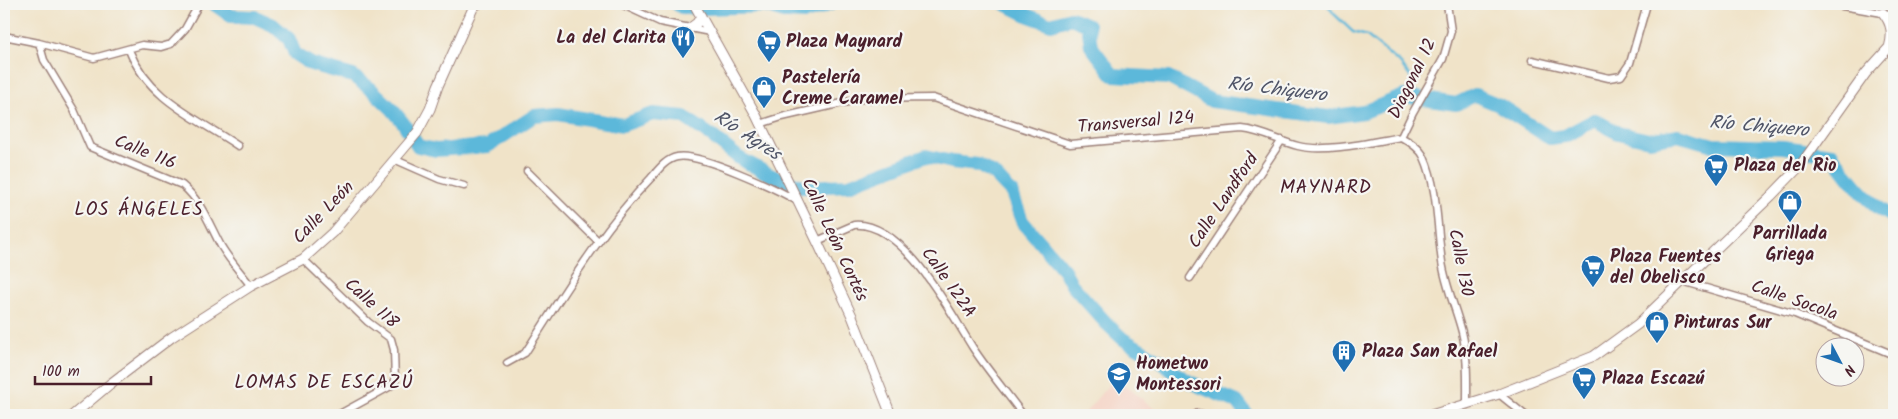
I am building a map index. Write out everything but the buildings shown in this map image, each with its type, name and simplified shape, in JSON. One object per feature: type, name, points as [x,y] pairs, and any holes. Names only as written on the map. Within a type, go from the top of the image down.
[{"type":"main road","name":"Calle León Cortés","points":[[694,4],[760,124],[817,241],[852,316],[891,415]]},
{"type":"main road","name":"Calle León","points":[[73,415],[172,337],[251,286],[303,259],[333,232],[417,133],[430,109],[473,5]]},
{"type":"main road","points":[[1431,415],[1499,394],[1594,356],[1638,324],[1799,167],[1862,79],[1891,45],[1890,26],[1883,13]]},
{"type":"main road","points":[[690,28],[697,23],[700,14]]},
{"type":"street","points":[[621,4],[660,22],[710,32]]},
{"type":"street","name":"Diagonal 12","points":[[1402,137],[1413,112],[1443,59],[1451,31],[1447,4]]},
{"type":"street","points":[[1532,60],[1609,78],[1621,76],[1630,62],[1647,4]]},
{"type":"street","points":[[1831,4],[1894,15]]},
{"type":"street","points":[[4,36],[39,43],[94,58],[142,45],[161,47],[171,44],[185,29],[198,5]]},
{"type":"street","name":"Calle 116","points":[[39,43],[44,60],[74,110],[90,147],[182,185],[188,190],[203,209],[221,245],[251,286]]},
{"type":"street","points":[[129,50],[136,65],[153,87],[176,108],[238,146]]},
{"type":"street","name":"Transversal 124","points":[[760,124],[860,99],[933,98],[1070,144],[1242,129],[1252,130],[1297,146],[1312,149],[1362,144],[1402,137]]},
{"type":"street","name":"Calle 130","points":[[1402,137],[1424,155],[1431,177],[1442,262],[1451,300],[1462,333],[1467,363],[1467,405]]},
{"type":"street","name":"Calle Landford","points":[[1190,278],[1282,140]]},
{"type":"street","points":[[507,363],[525,353],[598,241],[629,201],[665,163],[676,157],[691,156],[779,190],[798,202]]},
{"type":"street","points":[[396,160],[438,179],[464,186]]},
{"type":"street","points":[[527,171],[598,241]]},
{"type":"street","name":"Calle 122A","points":[[817,241],[860,224],[880,230],[893,238],[907,251],[936,288],[974,349],[1023,415]]},
{"type":"street","name":"Calle 118","points":[[303,259],[368,322],[391,339],[394,350],[395,382],[347,413]]},
{"type":"street","name":"Calle Socola","points":[[1682,281],[1795,314],[1894,355]]},
{"type":"street","points":[[1499,394],[1526,415]]},
{"type":"street","points":[[338,415],[347,413]]},
{"type":"street","points":[[1197,414],[1206,415]]},
{"type":"shaded area","name":"Hometwo Montessori","points":[[1115,377],[1162,415],[1087,415],[1085,413]]},
{"type":"waterway","name":"Río Agres","points":[[214,4],[231,16],[255,17],[273,25],[289,39],[295,54],[311,64],[353,76],[371,89],[392,109],[418,146],[436,150],[488,146],[534,116],[558,114],[623,125],[653,114],[684,117],[739,158],[772,176],[805,187],[849,185],[926,156],[978,165],[995,175],[1012,193],[1022,221],[1064,270],[1072,285],[1123,339],[1159,360],[1192,383],[1237,402],[1247,415]]},
{"type":"waterway","name":"Río Chiquero","points":[[677,4],[681,7],[705,8],[765,6],[784,12],[806,13],[831,4]]},
{"type":"waterway","name":"Río Chiquero","points":[[1005,4],[1051,24],[1071,18],[1088,25],[1091,46],[1113,75],[1169,78],[1212,101],[1328,117],[1364,112],[1404,96],[1456,104],[1475,95],[1499,105],[1550,138],[1565,136],[1595,120],[1618,133],[1649,140],[1678,135],[1713,145],[1783,147],[1832,154],[1867,198],[1894,218]]},
{"type":"waterway","points":[[1327,4],[1334,14],[1353,32],[1367,36],[1401,64],[1411,78],[1411,97]]},
{"type":"place","name":"La del Clarita","points":[[683,59]]},
{"type":"place","name":"Plaza Maynard","points":[[769,63]]},
{"type":"place","name":"Pastelería Creme Caramel","points":[[764,109]]},
{"type":"place","name":"Plaza del Rio","points":[[1716,187]]},
{"type":"place","name":"Parrillada Griega","points":[[1790,223]]},
{"type":"place","name":"Plaza Fuentes del Obelisco","points":[[1593,288]]},
{"type":"place","name":"Pinturas Sur","points":[[1657,344]]},
{"type":"place","name":"Plaza San Rafael","points":[[1344,373]]},
{"type":"place","name":"Hometwo Montessori","points":[[1119,395]]},
{"type":"place","name":"Plaza Escazú","points":[[1584,400]]},
{"type":"district","name":"MAYNARD","points":[[1326,188]]},
{"type":"district","name":"LOS ÁNGELES","points":[[139,210]]},
{"type":"district","name":"LOMAS DE ESCAZÚ","points":[[324,383]]}]
